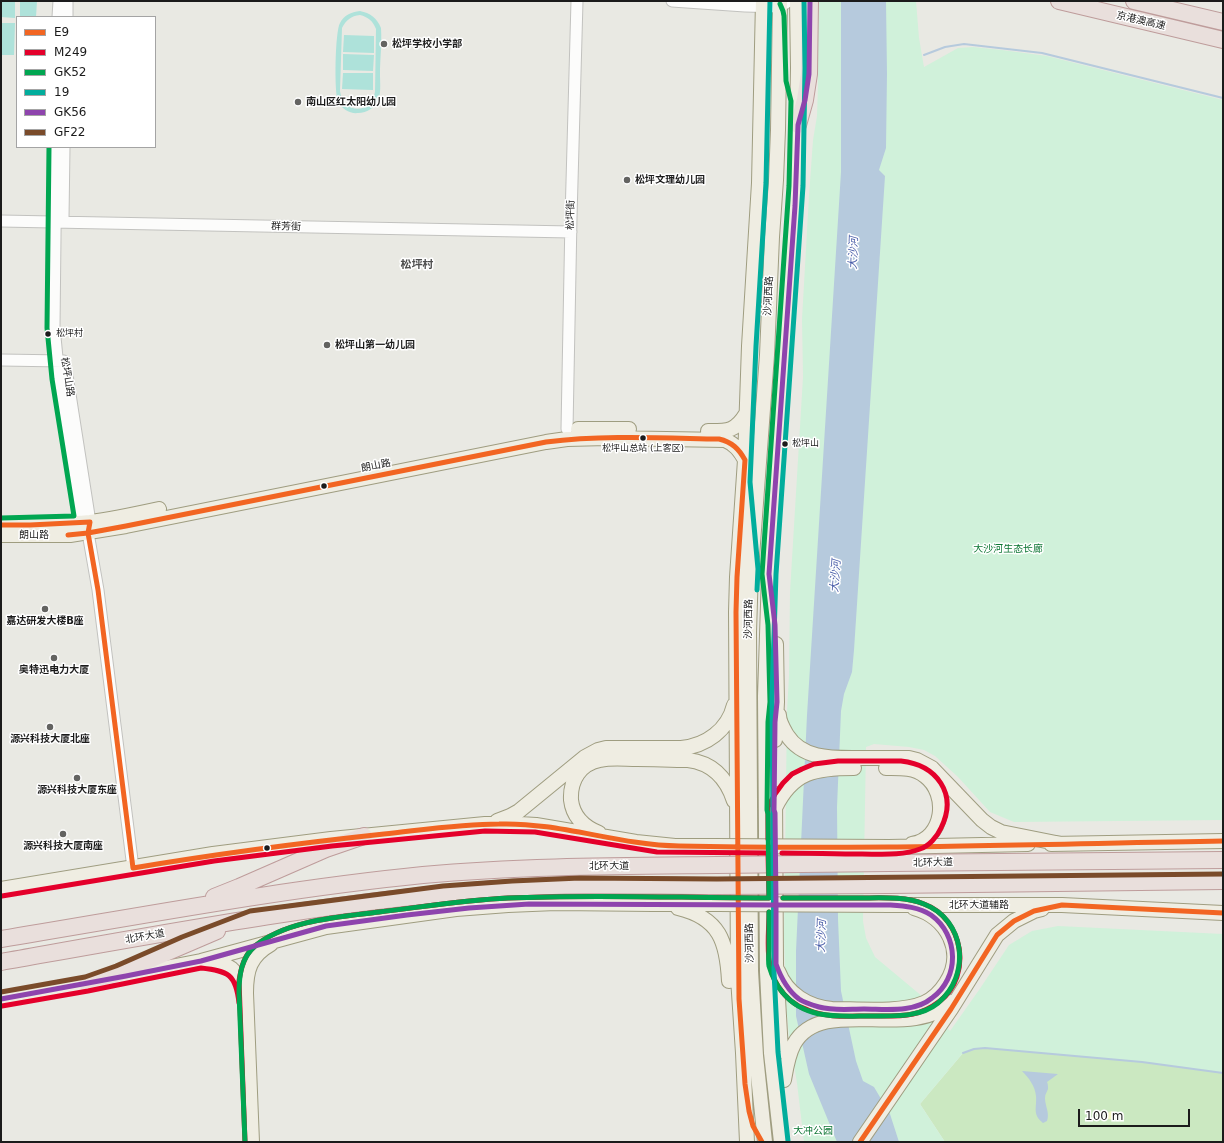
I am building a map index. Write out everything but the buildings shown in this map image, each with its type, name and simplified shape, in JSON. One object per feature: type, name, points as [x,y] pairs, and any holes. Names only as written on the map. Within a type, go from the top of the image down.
[{"type":"highway","points":[[798,125],[809,74],[810,1]]},
{"type":"highway","name":"京港澳高速","points":[[1060,1],[1223,40]]},
{"type":"highway","name":"京港澳高速","points":[[1134,1],[1223,22]]},
{"type":"highway","points":[[158,913],[223,894],[326,849],[364,836]]},
{"type":"highway","name":"北环大道","points":[[1,939],[273,894],[424,875],[490,870],[569,866],[1223,860]]},
{"type":"highway","name":"北环大道","points":[[1,962],[252,918],[444,893],[512,888],[580,885],[889,885],[1223,881]]},
{"type":"highway","points":[[87,984],[119,973],[185,944],[252,918]]},
{"type":"main road","name":"沙河西路","points":[[782,1142],[771,1047],[766,972],[765,732],[769,574],[795,206],[798,125],[798,100],[793,81],[791,15],[787,2]]},
{"type":"main road","name":"沙河西路","points":[[765,1142],[754,1031],[750,946],[749,671],[751,570],[767,355],[771,252],[787,2]]},
{"type":"main road","points":[[747,1142],[738,978],[736,596],[759,183],[763,4]]},
{"type":"main road","points":[[772,237],[774,232],[778,230],[783,231],[787,236],[783,288],[787,318]]},
{"type":"main road","points":[[749,346],[771,252]]},
{"type":"main road","name":"朗山路","points":[[1,534],[70,535],[87,526],[132,515],[544,432],[567,429],[607,428],[722,431],[729,430],[739,425],[746,414]]},
{"type":"main road","name":"朗山路","points":[[1,525],[126,526],[567,439],[607,438],[724,440],[736,447],[744,460]]},
{"type":"main road","points":[[743,482],[751,570]]},
{"type":"main road","points":[[769,574],[776,640],[777,702],[779,719],[789,738],[800,748],[818,756],[902,763],[924,775],[936,788],[940,802],[940,811],[936,825],[931,833],[917,843],[889,847]]},
{"type":"main road","points":[[681,754],[690,747],[706,741],[724,726],[732,712],[736,692]]},
{"type":"main road","points":[[777,702],[775,722],[774,810],[776,821],[776,964],[780,1034],[790,1142]]},
{"type":"main road","points":[[485,824],[501,820],[519,811],[585,757],[598,750],[607,754],[681,754],[707,765],[716,771],[724,780],[729,789],[737,812]]},
{"type":"main road","points":[[607,754],[581,769],[572,784],[571,796],[573,808],[580,821],[588,828],[612,838]]},
{"type":"main road","points":[[774,810],[790,786],[810,772],[820,769],[902,763],[917,760],[932,768],[982,820],[991,827],[1010,835],[1061,844]]},
{"type":"main road","points":[[1,889],[213,854],[364,836],[485,824],[512,823],[536,825],[658,845],[889,847],[1223,841]]},
{"type":"main road","name":"北环大道辅路","points":[[1,999],[87,984],[201,961],[308,931],[344,924],[456,909],[508,905],[556,903],[890,905],[1062,904],[1223,913]]},
{"type":"main road","points":[[660,904],[690,911],[699,915],[716,929],[726,949],[733,1038],[747,1142]]},
{"type":"main road","points":[[860,1142],[916,1061],[994,940],[1005,927],[1034,911],[1062,904]]},
{"type":"main road","points":[[776,964],[782,979],[791,992],[805,1002],[816,1006],[832,1009],[894,1009],[909,1008],[926,1002],[933,998],[944,987],[951,974],[953,958],[952,942],[946,930],[938,920],[930,914],[911,907],[890,905]]},
{"type":"main road","points":[[252,1142],[246,978],[253,959],[259,952],[284,938]]},
{"type":"main road","points":[[201,961],[216,963],[233,970],[239,978],[246,993]]},
{"type":"main road","points":[[784,1080],[794,1043],[806,1031],[821,1023],[829,1020],[896,1020],[918,1018],[937,1012],[946,1007],[964,988]]},
{"type":"main road","points":[[745,1084],[751,1121],[762,1142]]},
{"type":"street","points":[[58,16],[59,1]]},
{"type":"street","points":[[67,1],[67,16]]},
{"type":"street","name":"松坪街","points":[[567,429],[577,1]]},
{"type":"street","points":[[672,1],[763,4],[787,2]]},
{"type":"street","name":"松坪山路","points":[[56,148],[61,306],[61,361],[98,590],[134,868]]},
{"type":"street","name":"松坪山路","points":[[59,223],[64,148]]},
{"type":"street","name":"群芳街","points":[[1,222],[571,232]]},
{"type":"street","points":[[1,360],[61,361]]},
{"type":"shaded area","points":[[1,1],[15,1],[15,18],[1,17]]},
{"type":"shaded area","points":[[20,1],[37,1],[36,16],[20,16]]},
{"type":"shaded area","points":[[360,11],[373,16],[381,28],[380,89],[379,98],[371,109],[361,113],[352,113],[342,107],[338,102],[336,87],[337,37],[338,28],[342,20],[351,13]],"holes":[[[360,15],[368,18],[376,29],[375,92],[368,105],[357,109],[346,104],[342,99],[340,91],[342,28],[351,17]]]},
{"type":"shaded area","points":[[1,23],[15,23],[14,55],[1,55]]},
{"type":"shaded area","points":[[344,35],[374,36],[374,53],[343,52]]},
{"type":"shaded area","points":[[343,54],[374,55],[373,71],[343,70]]},
{"type":"shaded area","points":[[343,73],[373,73],[373,90],[342,89]]},
{"type":"shaded area","points":[[985,1048],[1142,1062],[1223,1073],[1223,1142],[945,1142],[920,1104],[963,1053],[974,1049]]},
{"type":"sand","points":[[1111,1111],[1116,1115],[1115,1120],[1107,1118],[1108,1113]]},
{"type":"green space","name":"大沙河生态长廊","points":[[815,1],[916,1],[919,38],[924,67],[958,48],[973,47],[1002,50],[1047,56],[1223,100],[1223,820],[1014,822],[990,812],[958,777],[935,756],[924,750],[909,747],[874,744],[866,747],[863,921],[866,938],[875,957],[923,997],[950,1031],[1009,945],[1032,931],[1058,926],[1223,934],[1223,1073],[1142,1062],[985,1048],[974,1049],[963,1053],[920,1104],[945,1142],[804,1142],[797,1083],[789,1036],[786,1003],[784,938],[787,711],[790,592],[803,377],[802,319],[813,140],[817,116],[818,85]]},
{"type":"water","name":"大沙河","points":[[841,1],[886,1],[887,74],[886,148],[879,170],[885,176],[854,650],[852,672],[844,694],[841,711],[837,807],[838,919],[841,991],[856,1061],[863,1081],[874,1087],[890,1114],[899,1142],[837,1142],[809,1074],[796,1016],[796,951],[807,715],[841,172]]},
{"type":"water","points":[[1022,1071],[1058,1074],[1047,1082],[1048,1089],[1045,1098],[1048,1118],[1047,1121],[1043,1123],[1036,1114],[1036,1096],[1033,1086]]},
{"type":"waterway","points":[[924,55],[945,47],[964,44],[1042,53],[1223,98]]},
{"type":"waterway","points":[[963,1053],[974,1049],[985,1048],[1142,1062],[1223,1073]]},
{"type":"transit line","name":"19","points":[[757,590],[758,569],[750,482],[756,346],[766,183],[770,1]]},
{"type":"transit line","name":"19","points":[[788,1141],[778,1052],[774,972],[772,696],[776,574],[803,186],[805,68],[804,1]]},
{"type":"transit line","name":"GK56","points":[[776,905],[774,810],[775,722],[777,702],[775,625],[769,574],[795,206],[798,125],[805,100],[809,74],[810,1]]},
{"type":"transit line","name":"GK52","points":[[245,1142],[239,993],[240,974],[250,951],[268,937],[282,930],[331,918],[492,899],[573,896],[769,898],[767,810],[768,722],[770,702],[768,625],[762,574],[789,186],[791,101],[786,81],[784,16],[780,4]]},
{"type":"transit line","name":"GK52","points":[[1,518],[74,516],[52,379],[47,328],[49,148]]},
{"type":"transit line","name":"E9","points":[[68,535],[126,526],[546,442],[589,438],[719,439],[735,446],[745,460],[736,612],[739,999],[745,1084],[749,1111],[753,1126],[762,1142]]},
{"type":"transit line","name":"E9","points":[[1,525],[90,522],[88,533],[98,590],[133,868],[290,845],[484,824],[521,824],[544,826],[634,842],[679,846],[883,847],[1223,841]]},
{"type":"transit line","name":"M249","points":[[768,839],[768,807],[775,794],[792,774],[814,764],[838,761],[901,761],[925,768],[941,783],[947,804],[946,816],[937,835],[927,846],[906,853],[891,854],[782,853]]},
{"type":"transit line","name":"M249","points":[[2,896],[214,861],[332,846],[485,831],[535,832],[657,852],[768,853],[769,898],[573,896],[492,899],[331,918],[298,925],[282,930],[268,937],[248,953],[242,967],[239,981],[245,1142]]},
{"type":"transit line","name":"GF22","points":[[1,992],[85,977],[116,966],[182,937],[250,911],[443,886],[580,878],[717,879],[1223,874]]},
{"type":"transit line","name":"M249","points":[[769,912],[769,959],[771,969],[778,986],[795,1004],[815,1013],[838,1016],[890,1016],[913,1014],[931,1007],[940,1001],[950,990],[957,977],[960,963],[959,948],[955,934],[948,921],[937,911],[924,904],[916,901],[883,898],[783,898]]},
{"type":"transit line","name":"GK52","points":[[769,912],[770,970],[783,993],[792,1002],[802,1008],[824,1015],[835,1016],[906,1015],[931,1008],[949,992],[956,978],[959,964],[959,949],[956,935],[949,922],[938,912],[924,904],[916,901],[892,898],[783,898]]},
{"type":"transit line","name":"GK56","points":[[1,999],[201,961],[326,926],[407,915],[469,908],[529,904],[776,905]]},
{"type":"transit line","name":"GK56","points":[[776,905],[890,905],[906,906],[922,910],[931,915],[940,923],[947,934],[951,945],[952,956],[948,979],[941,990],[932,998],[925,1003],[908,1008],[836,1009],[819,1007],[806,1003],[799,999],[788,988],[782,979],[776,964],[776,905]]},
{"type":"transit line","name":"E9","points":[[860,1142],[951,1009],[997,935],[1014,921],[1034,911],[1062,905],[1223,913]]},
{"type":"transit line","name":"M249","points":[[2,1006],[88,991],[201,968],[218,971],[229,976],[236,986],[239,1003]]},
{"type":"place","name":"松坪学校小学部","points":[[384,44]]},
{"type":"place","name":"南山区红太阳幼儿园","points":[[298,102]]},
{"type":"place","name":"松坪文理幼儿园","points":[[627,180]]},
{"type":"place","name":"松坪村","points":[[48,334]]},
{"type":"place","name":"松坪山第一幼儿园","points":[[327,345]]},
{"type":"place","name":"松坪山总站 (上客区)","points":[[643,438]]},
{"type":"place","name":"松坪山","points":[[785,444]]},
{"type":"place","name":"嘉达研发大楼B座","points":[[45,609]]},
{"type":"place","name":"奥特迅电力大厦","points":[[54,658]]},
{"type":"place","name":"源兴科技大厦北座","points":[[50,727]]},
{"type":"place","name":"源兴科技大厦东座","points":[[77,778]]},
{"type":"place","name":"源兴科技大厦南座","points":[[63,834]]},
{"type":"district","name":"松坪村","points":[[417,265]]},
{"type":"park label","name":"大冲公园","points":[[813,1131]]}]
